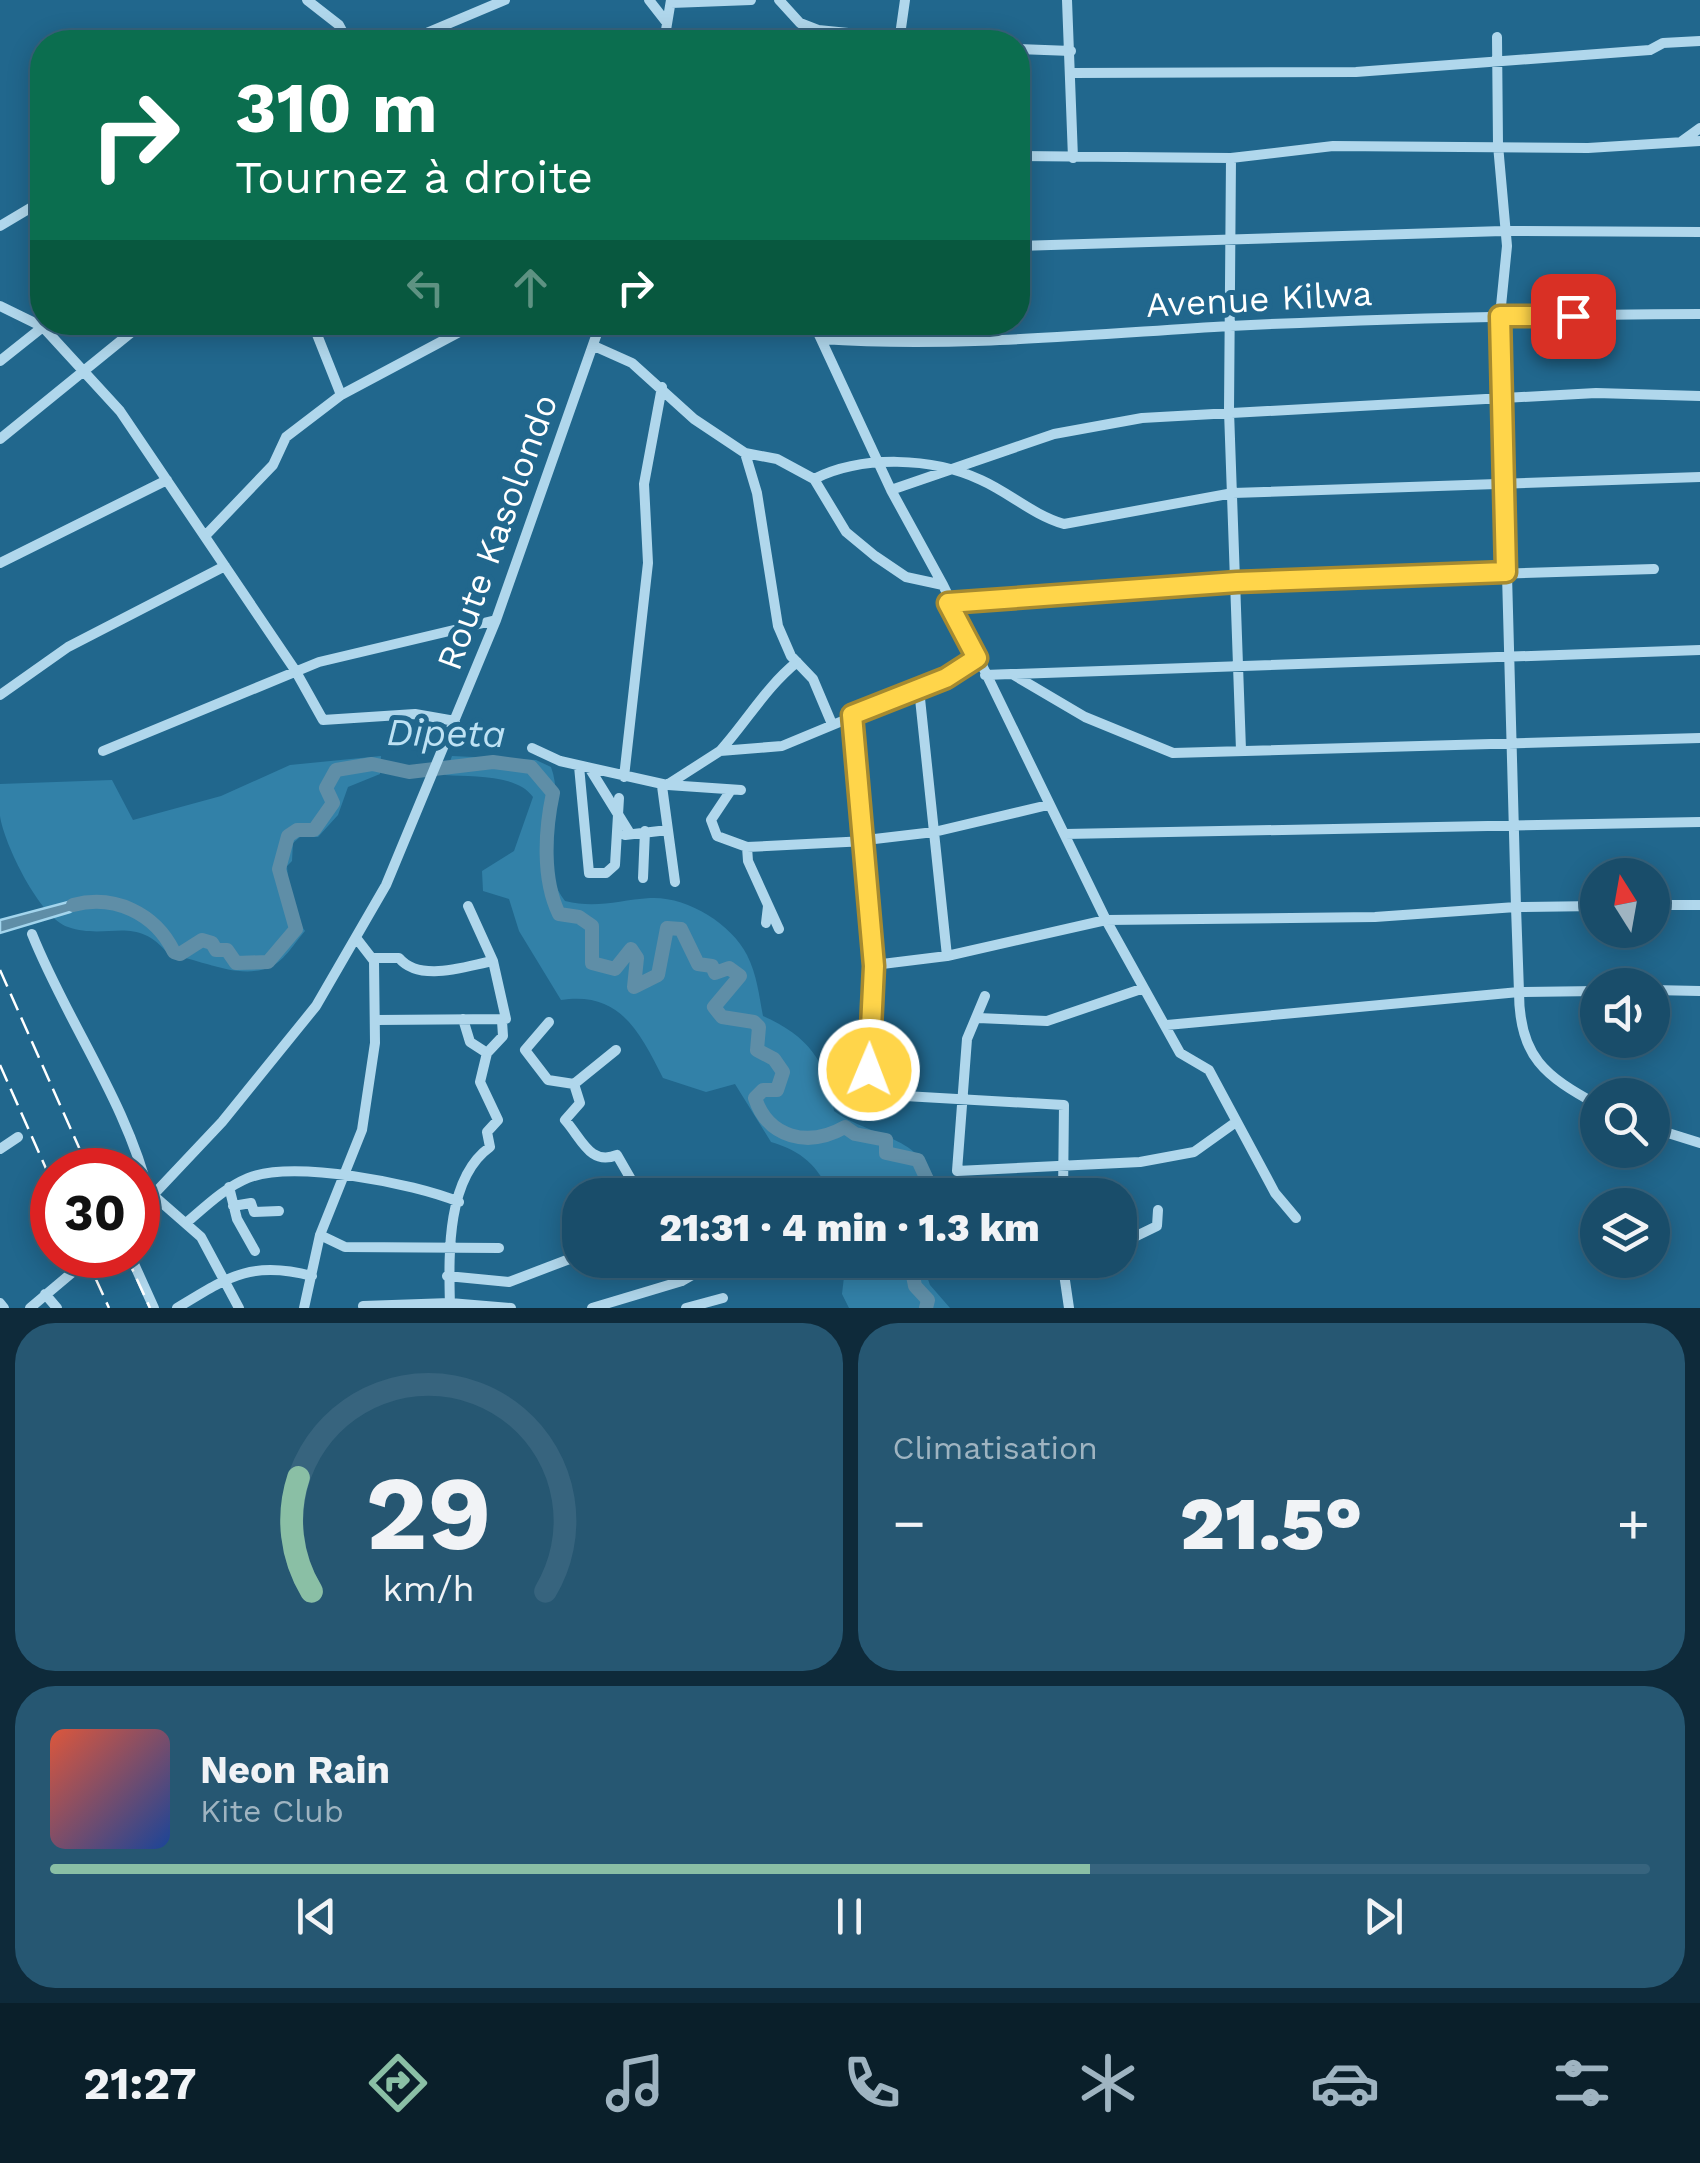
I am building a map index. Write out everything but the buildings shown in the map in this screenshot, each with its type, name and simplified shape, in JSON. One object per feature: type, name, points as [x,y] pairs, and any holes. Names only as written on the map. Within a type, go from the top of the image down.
[{"type":"street","points":[[308,0],[341,30]]},
{"type":"street","points":[[434,30],[505,0]]},
{"type":"street","points":[[650,0],[667,24]]},
{"type":"street","points":[[666,30],[671,2],[752,0]]},
{"type":"street","points":[[780,0],[800,22],[831,30]]},
{"type":"street","points":[[900,30],[905,0]]},
{"type":"street","points":[[1066,0],[1072,51],[1073,158]]},
{"type":"street","points":[[1497,37],[1498,146],[1507,246],[1500,316],[1511,826],[1519,992],[1524,1037],[1538,1065],[1558,1084],[1580,1096]]},
{"type":"street","points":[[1072,73],[1356,72],[1650,50],[1663,43],[1700,41]]},
{"type":"street","points":[[1030,49],[1072,51]]},
{"type":"street","points":[[1682,142],[1700,128]]},
{"type":"street","points":[[1030,156],[1231,158],[1332,146],[1380,150],[1588,148],[1700,141]]},
{"type":"street","points":[[1231,158],[1229,410],[1240,750]]},
{"type":"street","points":[[0,226],[30,208]]},
{"type":"street","points":[[1030,246],[1503,232],[1700,232]]},
{"type":"street","points":[[0,306],[30,318]]},
{"type":"street","name":"Avenue Kilwa","points":[[821,339],[916,345],[1228,326],[1500,316],[1700,314]]},
{"type":"street","points":[[0,361],[33,335]]},
{"type":"street","points":[[55,335],[88,372],[168,480],[295,670],[323,720],[415,714],[455,722]]},
{"type":"street","points":[[0,439],[129,335]]},
{"type":"street","points":[[317,335],[340,396]]},
{"type":"street","points":[[206,535],[273,465],[286,436],[340,396],[454,335]]},
{"type":"street","name":"Route Kasolondo","points":[[357,940],[441,760],[496,620],[597,335]]},
{"type":"street","points":[[819,335],[891,490],[943,585],[948,603],[1106,920],[1180,1052],[1209,1070],[1275,1193],[1296,1218]]},
{"type":"street","points":[[594,346],[632,362],[694,419],[745,453],[777,459],[814,479],[846,532],[860,544],[906,576],[943,585]]},
{"type":"street","points":[[624,777],[648,562],[644,484],[662,387]]},
{"type":"street","points":[[891,490],[1054,434],[1142,418],[1229,410],[1502,401],[1596,393],[1700,396]]},
{"type":"street","points":[[745,453],[757,493],[778,626],[797,662],[813,678],[832,724]]},
{"type":"street","points":[[814,479],[836,468],[918,463],[982,480],[1046,519],[1064,524],[1233,493],[1700,478]]},
{"type":"street","points":[[0,563],[168,480]]},
{"type":"street","points":[[0,695],[68,647],[226,566]]},
{"type":"street","points":[[948,603],[1237,582],[1654,569]]},
{"type":"street","points":[[104,751],[295,670],[397,640],[496,620]]},
{"type":"street","points":[[986,675],[1239,663],[1700,650]]},
{"type":"street","points":[[720,751],[782,746],[919,689],[977,658]]},
{"type":"street","points":[[664,785],[720,751],[761,704],[771,683],[797,662]]},
{"type":"street","points":[[1012,674],[1084,717],[1173,753],[1700,738]]},
{"type":"street","points":[[919,689],[947,956]]},
{"type":"street","points":[[852,715],[866,840],[874,966],[868,1044],[869,1116]]},
{"type":"street","points":[[532,748],[624,777],[664,785],[736,790],[711,820],[712,827],[717,836],[747,847],[934,832],[1048,805]]},
{"type":"street","points":[[584,767],[629,832]]},
{"type":"street","points":[[584,767],[589,872],[606,874],[615,865],[620,798]]},
{"type":"street","points":[[664,785],[675,882]]},
{"type":"street","points":[[1065,834],[1700,822]]},
{"type":"street","points":[[617,840],[629,832],[668,830]]},
{"type":"street","points":[[643,878],[645,831]]},
{"type":"street","points":[[747,847],[748,861],[779,929]]},
{"type":"street","points":[[755,901],[770,906]]},
{"type":"street","points":[[1670,906],[1700,905]]},
{"type":"street","points":[[376,1020],[506,1019],[493,960],[468,906]]},
{"type":"street","points":[[766,922],[770,906]]},
{"type":"street","points":[[874,966],[947,956],[1106,920],[1375,917],[1516,906],[1580,906]]},
{"type":"street","points":[[32,934],[51,982],[125,1118],[135,1148]]},
{"type":"street","points":[[160,1188],[222,1122],[316,1006],[357,940],[372,958],[376,1020],[362,1130],[320,1235],[304,1308]]},
{"type":"street","points":[[372,958],[399,958],[410,967],[438,972],[493,960]]},
{"type":"street","points":[[978,1018],[1048,1021],[1144,988]]},
{"type":"street","points":[[1670,990],[1700,991]]},
{"type":"street","points":[[1167,1025],[1519,992],[1580,991]]},
{"type":"street","points":[[986,996],[968,1039],[956,1171],[1066,1162],[1140,1162],[1194,1152],[1236,1122]]},
{"type":"street","points":[[463,1019],[470,1042],[488,1053]]},
{"type":"street","points":[[502,1021],[504,1036],[525,1050],[548,1080],[574,1084],[616,1050]]},
{"type":"street","points":[[525,1050],[549,1022]]},
{"type":"street","points":[[450,1306],[447,1276],[458,1202],[468,1171],[490,1147],[487,1132],[498,1120],[480,1082],[488,1053],[504,1036]]},
{"type":"street","points":[[574,1084],[580,1102],[565,1120],[591,1156],[605,1160],[617,1154],[630,1178]]},
{"type":"street","points":[[870,1094],[1064,1105],[1065,1178]]},
{"type":"street","points":[[1670,1134],[1700,1143]]},
{"type":"street","points":[[0,1148],[18,1137]]},
{"type":"street","points":[[186,1224],[229,1188],[266,1172],[342,1174],[458,1202]]},
{"type":"street","points":[[229,1188],[233,1206],[255,1251]]},
{"type":"street","points":[[160,1203],[210,1250],[239,1308]]},
{"type":"street","points":[[233,1206],[251,1203],[254,1212],[279,1211]]},
{"type":"street","points":[[1137,1236],[1158,1226],[1158,1210]]},
{"type":"street","points":[[320,1235],[345,1247],[498,1248]]},
{"type":"street","points":[[447,1276],[509,1282],[562,1261]]},
{"type":"street","points":[[177,1308],[224,1280],[259,1269],[312,1276]]},
{"type":"street","points":[[30,1308],[65,1278]]},
{"type":"street","points":[[140,1278],[154,1308]]},
{"type":"street","points":[[592,1308],[686,1278]]},
{"type":"street","points":[[1065,1278],[1069,1308]]},
{"type":"street","points":[[45,1294],[57,1308]]},
{"type":"street","points":[[686,1308],[722,1298]]},
{"type":"street","points":[[364,1306],[511,1308]]},
{"type":"shaded area","points":[[381,756],[380,774],[348,787],[338,815],[318,837],[300,837],[293,843],[292,861],[287,866],[290,908],[305,931],[281,960],[260,970],[234,970],[169,955],[157,942],[133,931],[83,930],[57,921],[25,879],[0,816],[0,784],[112,780],[133,820],[221,796],[290,765]]},
{"type":"shaded area","points":[[452,756],[536,760],[551,767],[556,800],[552,870],[565,901],[598,904],[664,899],[692,907],[719,922],[747,955],[763,1016],[792,1032],[813,1052],[826,1078],[834,1111],[912,1150],[931,1178],[821,1178],[808,1161],[771,1142],[735,1084],[706,1092],[663,1078],[636,1031],[614,1009],[582,999],[561,1000],[519,931],[509,899],[483,891],[482,871],[514,851],[533,797],[505,780],[445,775]]},
{"type":"shaded area","points":[[68,902],[88,902],[70,912],[0,933],[0,920]]},
{"type":"shaded area","points":[[844,1278],[927,1278],[950,1308],[849,1308],[842,1294]]},
{"type":"waterway","name":"Dipeta","points":[[73,905],[103,902],[132,910],[156,927],[174,952],[180,954],[202,940],[212,943],[216,950],[227,950],[236,963],[268,962],[296,929],[279,869],[288,836],[297,830],[314,830],[333,803],[326,788],[336,770],[372,764],[409,772],[493,762],[531,767],[553,793],[547,854],[554,900],[559,914],[579,917],[592,926],[592,963],[615,969],[631,949],[637,958],[634,987],[658,975],[667,928],[681,929],[698,964],[712,966],[715,973],[729,968],[740,976],[714,1007],[722,1017],[754,1022],[759,1027],[757,1050],[774,1059],[783,1072],[777,1090],[763,1090],[755,1098],[769,1122],[779,1130],[804,1138],[845,1127],[855,1134],[886,1140],[886,1153],[918,1160],[926,1178]]},
{"type":"waterway","name":"Dipeta","points":[[913,1278],[915,1286],[928,1300],[926,1308]]},
{"type":"railway","points":[[0,970],[79,1148]]},
{"type":"railway","points":[[0,1065],[37,1148]]},
{"type":"railway","points":[[95,1278],[109,1308]]},
{"type":"railway","points":[[136,1278],[150,1308]]},
{"type":"route","points":[[869,1070],[874,966],[866,840],[852,715],[946,678],[977,658],[948,603],[1237,582],[1506,572],[1500,316],[1573,316]]}]
